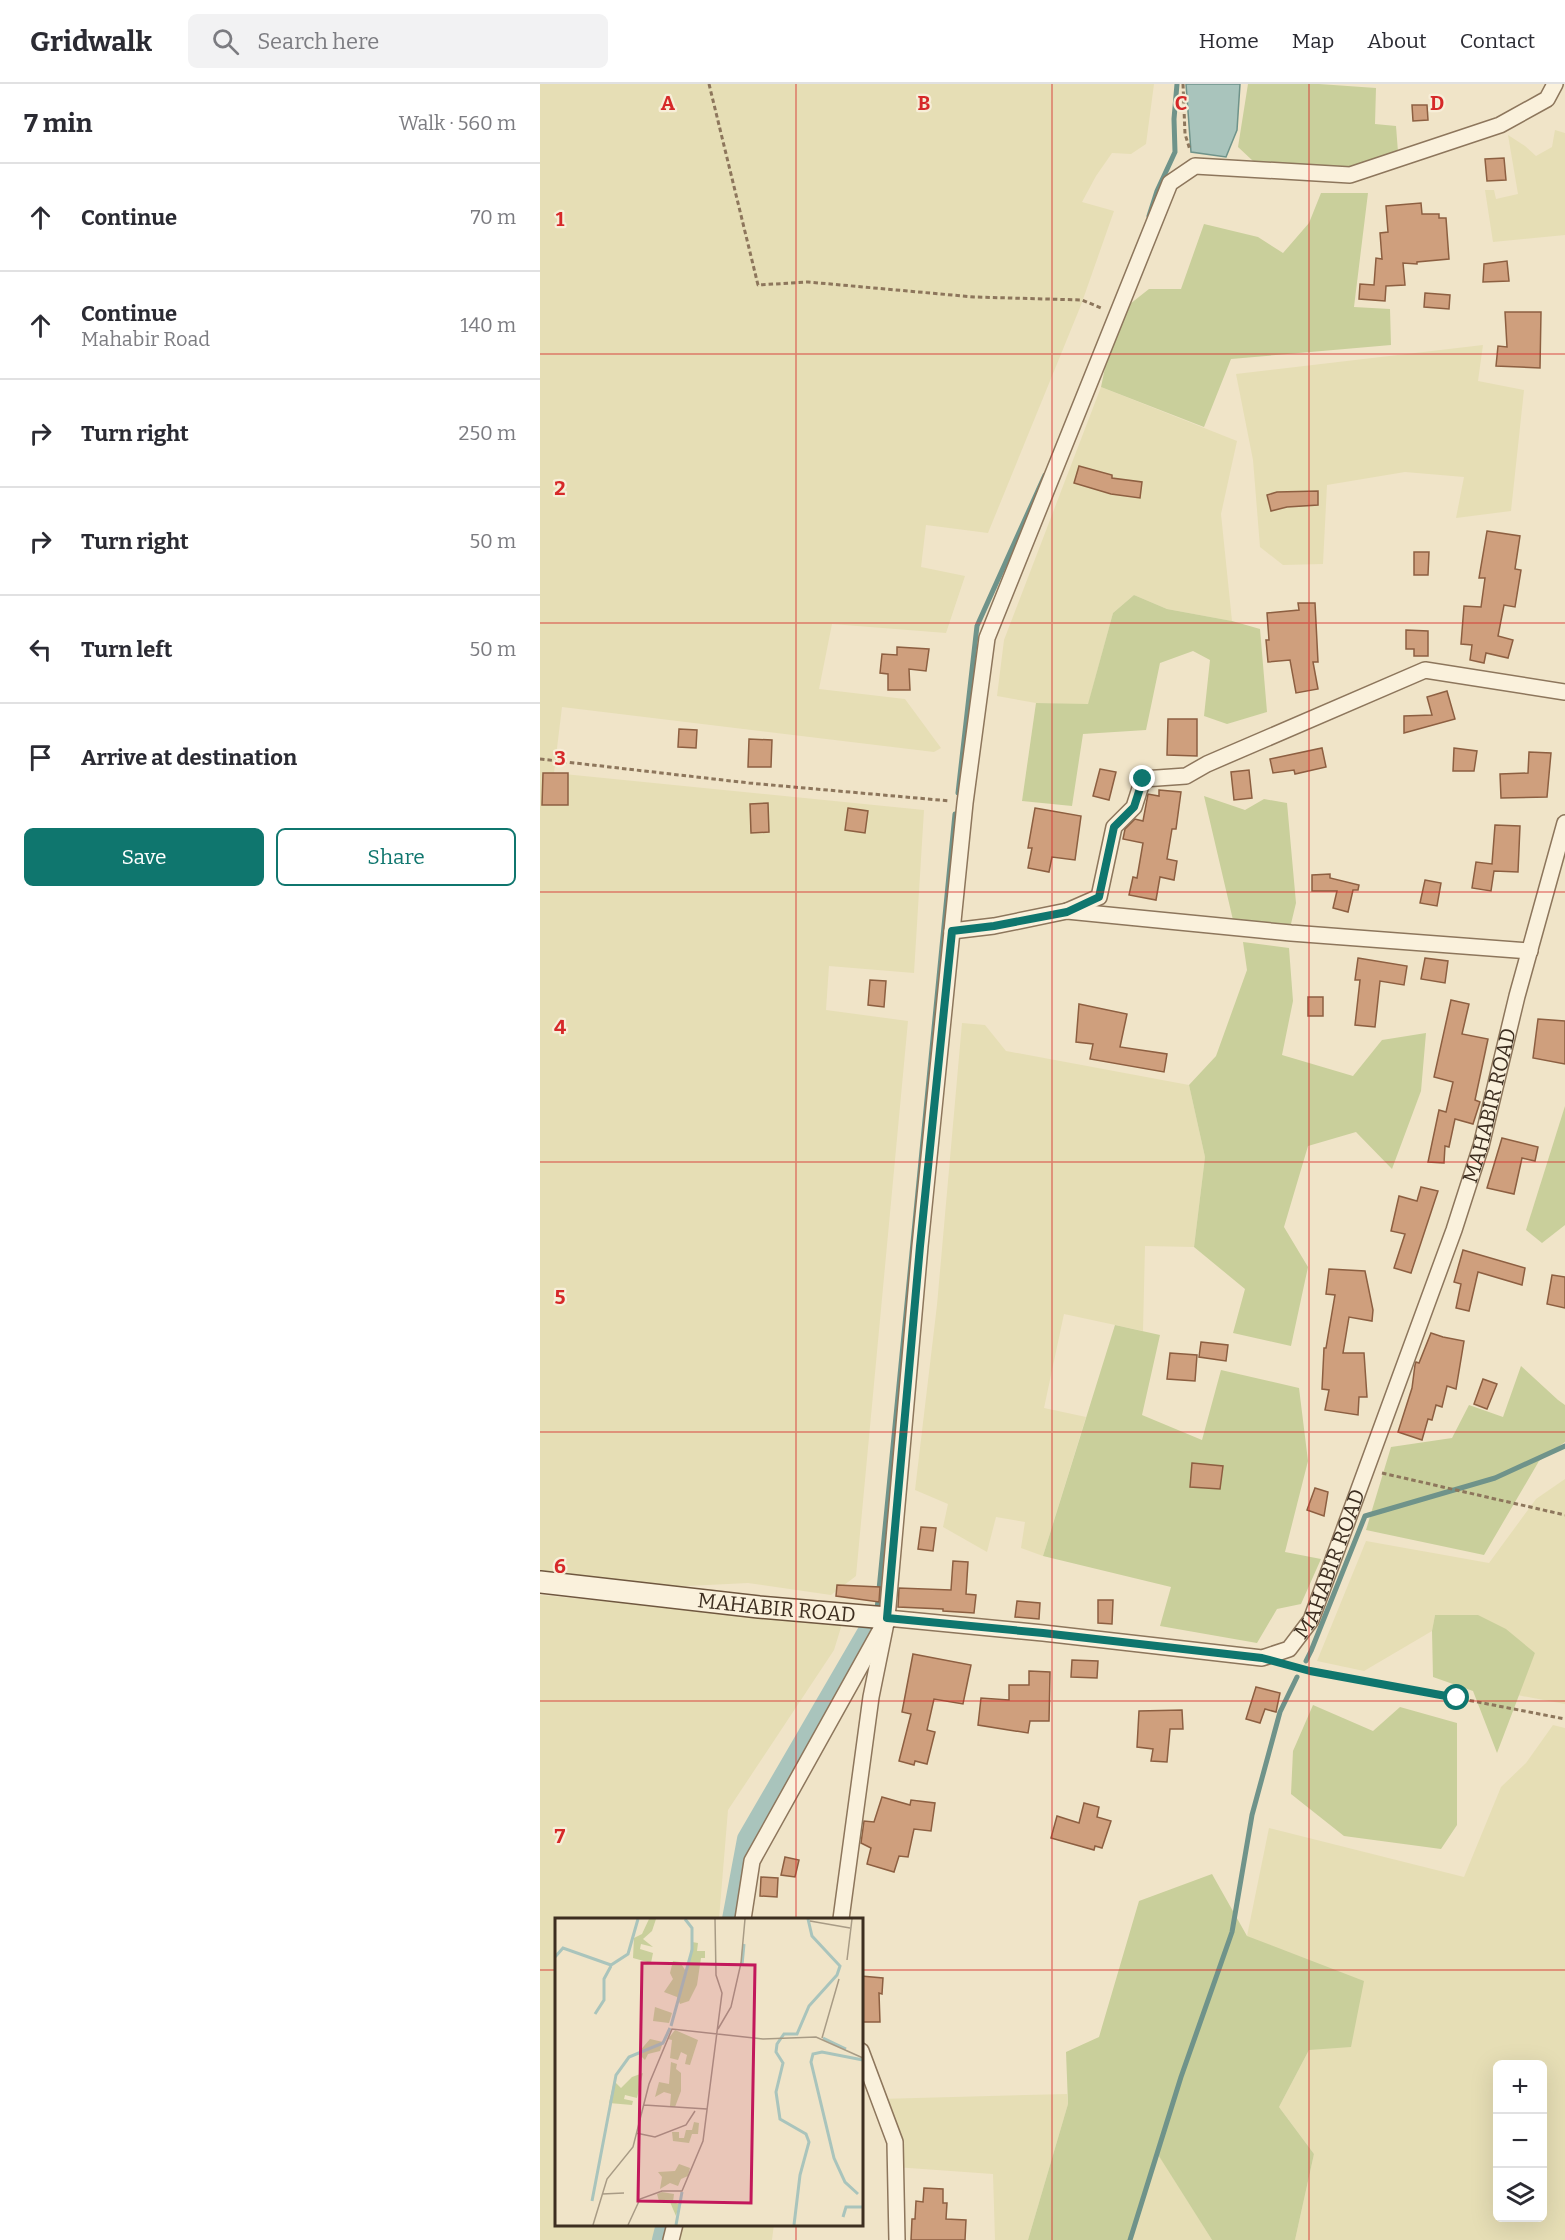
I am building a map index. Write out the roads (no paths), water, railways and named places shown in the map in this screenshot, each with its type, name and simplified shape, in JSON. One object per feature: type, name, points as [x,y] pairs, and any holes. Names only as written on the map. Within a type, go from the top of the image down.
[{"type":"street","points":[[842,1918],[871,1697],[887,1618],[920,1246],[965,803],[987,638],[1170,183],[1195,166],[1350,175],[1500,125],[1547,99],[1555,84]]},
{"type":"street","points":[[952,931],[994,926],[1067,912],[1099,897],[1114,827],[1134,807],[1143,779],[1186,776],[1207,764],[1425,670],[1565,692]]},
{"type":"street","name":"MAHABIR ROAD","points":[[540,1582],[759,1607],[1043,1633],[1262,1658],[1289,1649],[1311,1620],[1454,1230],[1481,1146],[1565,823]]},
{"type":"street","points":[[1067,912],[1303,934],[1530,951]]},
{"type":"street","points":[[743,1918],[752,1861],[887,1618]]},
{"type":"street","points":[[862,2054],[895,2142],[897,2240]]},
{"type":"street","points":[[671,2240],[675,2225]]},
{"type":"water","points":[[1186,84],[1240,84],[1237,130],[1226,157],[1191,152]]},
{"type":"waterway","points":[[1149,216],[1157,191],[1175,152],[1174,119],[1177,84]]},
{"type":"waterway","points":[[958,793],[977,626],[1045,475]]},
{"type":"waterway","points":[[877,1610],[955,814]]},
{"type":"waterway","points":[[1306,1661],[1365,1516],[1495,1478],[1565,1446]]},
{"type":"waterway","points":[[732,1918],[747,1839],[869,1629]]},
{"type":"waterway","points":[[1130,2240],[1181,2077],[1232,1932],[1252,1815],[1280,1712],[1297,1677]]},
{"type":"waterway","points":[[662,2240],[666,2225]]}]
